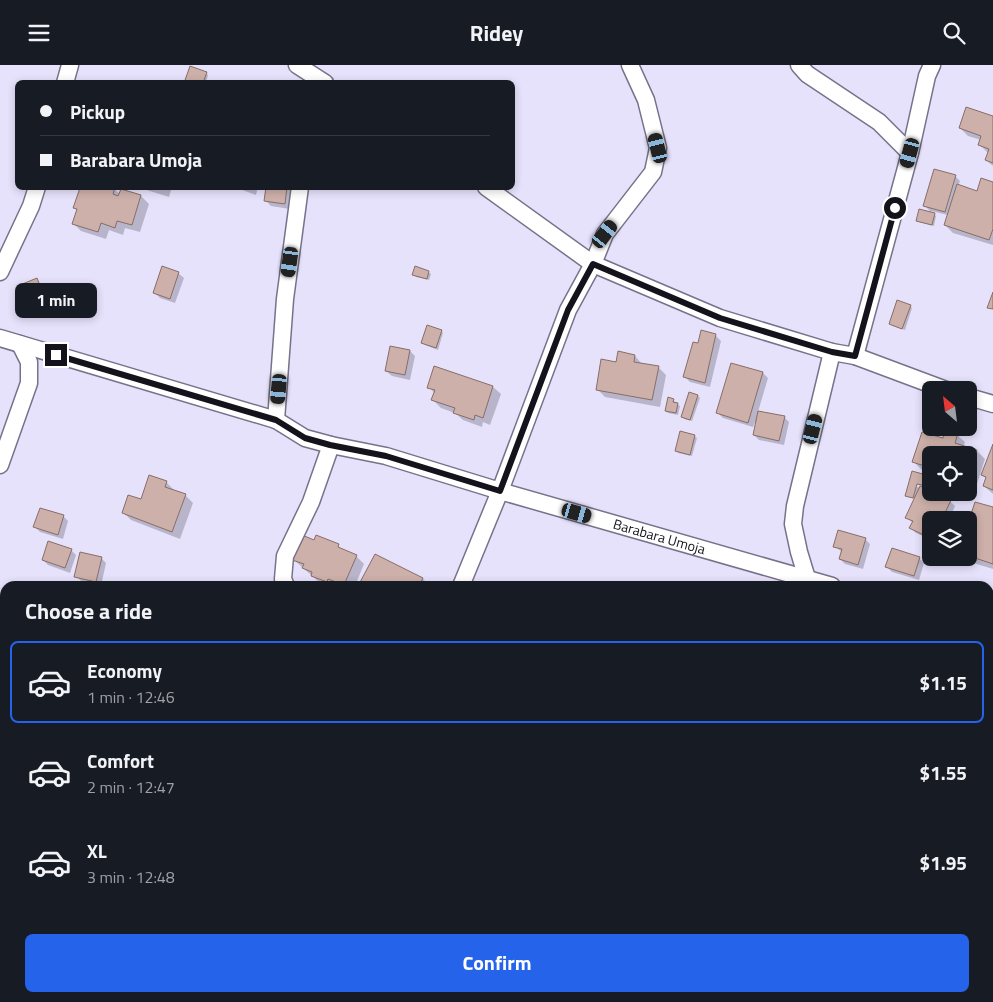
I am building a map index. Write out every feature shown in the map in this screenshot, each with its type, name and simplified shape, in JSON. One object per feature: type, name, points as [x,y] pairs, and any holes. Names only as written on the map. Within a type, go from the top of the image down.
[{"type":"street","points":[[65,80],[70,65]]},
{"type":"street","points":[[299,65],[321,80]]},
{"type":"street","points":[[463,581],[500,491],[568,310],[593,264],[605,234],[653,173],[658,148],[646,100],[630,65]]},
{"type":"street","points":[[799,65],[807,74],[879,122],[910,153]]},
{"type":"street","points":[[855,356],[910,153],[927,76],[932,65]]},
{"type":"street","points":[[0,273],[31,206],[36,190]]},
{"type":"street","points":[[276,420],[285,299],[300,190]]},
{"type":"street","points":[[490,190],[593,264],[720,318],[832,352],[855,356],[922,381]]},
{"type":"street","name":"Barabara Umoja","points":[[0,338],[276,420],[305,438],[386,456],[806,581]]},
{"type":"street","points":[[0,465],[30,383],[29,362],[20,344]]},
{"type":"street","points":[[809,581],[793,524],[795,506],[832,352]]},
{"type":"street","points":[[978,400],[993,404]]},
{"type":"street","points":[[284,581],[285,556],[311,502],[330,445]]},
{"type":"building","points":[[190,66],[207,72],[204,80],[185,80]]},
{"type":"building","points":[[966,107],[993,116],[993,163],[985,160],[989,149],[978,145],[981,136],[959,128]]},
{"type":"building","points":[[934,169],[956,175],[945,212],[923,206]]},
{"type":"building","points":[[981,178],[993,182],[993,229],[989,240],[944,225],[957,184],[977,191]]},
{"type":"building","points":[[79,190],[114,190],[113,194],[118,196],[121,190],[124,190],[141,195],[132,225],[117,221],[115,228],[101,223],[98,232],[72,224],[77,209],[73,208]]},
{"type":"building","points":[[266,190],[287,190],[285,204],[264,201]]},
{"type":"building","points":[[919,209],[935,213],[932,225],[916,221]]},
{"type":"building","points":[[162,266],[179,272],[170,299],[153,293]]},
{"type":"building","points":[[415,266],[429,271],[427,279],[412,275]]},
{"type":"building","points":[[37,278],[47,303],[31,310],[20,285]]},
{"type":"building","points":[[993,292],[993,309],[987,308]]},
{"type":"building","points":[[897,300],[911,305],[902,329],[889,324]]},
{"type":"building","points":[[427,325],[442,330],[436,348],[421,343]]},
{"type":"building","points":[[701,330],[716,334],[705,383],[683,377],[693,342],[698,343]]},
{"type":"building","points":[[390,346],[410,350],[405,375],[385,371]]},
{"type":"building","points":[[618,351],[635,355],[634,362],[659,366],[652,400],[596,390],[601,359],[616,362]]},
{"type":"building","points":[[731,363],[763,372],[748,423],[716,413]]},
{"type":"building","points":[[434,366],[493,386],[483,418],[475,415],[474,420],[453,413],[455,408],[431,400],[435,390],[427,388]]},
{"type":"building","points":[[689,392],[698,395],[690,420],[681,417]]},
{"type":"building","points":[[668,397],[674,399],[673,402],[678,403],[676,413],[665,411]]},
{"type":"building","points":[[758,411],[785,416],[779,441],[753,435]]},
{"type":"building","points":[[680,431],[695,435],[690,455],[675,451]]},
{"type":"building","points":[[922,432],[922,436],[943,438],[943,436],[957,436],[955,443],[964,446],[922,446],[922,465],[912,462]]},
{"type":"building","points":[[993,444],[993,490],[983,486],[986,477],[981,475]]},
{"type":"building","points":[[912,471],[922,474],[922,485],[917,484],[913,498],[905,496]]},
{"type":"building","points":[[149,475],[167,481],[165,487],[186,494],[172,532],[122,513],[128,495],[141,499]]},
{"type":"building","points":[[920,486],[922,487],[922,501],[951,501],[946,511],[922,511],[922,534],[909,528],[913,521],[905,518]]},
{"type":"building","points":[[975,502],[993,507],[993,564],[977,559],[977,511],[972,511]]},
{"type":"building","points":[[40,508],[64,515],[58,535],[33,527]]},
{"type":"building","points":[[838,530],[866,538],[858,565],[839,559],[842,549],[833,547]]},
{"type":"building","points":[[302,535],[314,540],[316,535],[339,544],[338,547],[357,555],[346,581],[328,579],[324,581],[311,576],[312,572],[302,568],[304,564],[292,560]]},
{"type":"building","points":[[48,541],[72,549],[65,568],[42,560]]},
{"type":"building","points":[[892,548],[920,557],[914,576],[885,567]]},
{"type":"building","points":[[80,552],[102,557],[96,581],[74,577]]},
{"type":"building","points":[[375,554],[423,578],[422,581],[361,581]]},
{"type":"route","points":[[56,355],[276,420],[305,438],[386,456],[500,491],[568,310],[593,264],[720,318],[832,352],[855,356],[895,208]]}]
